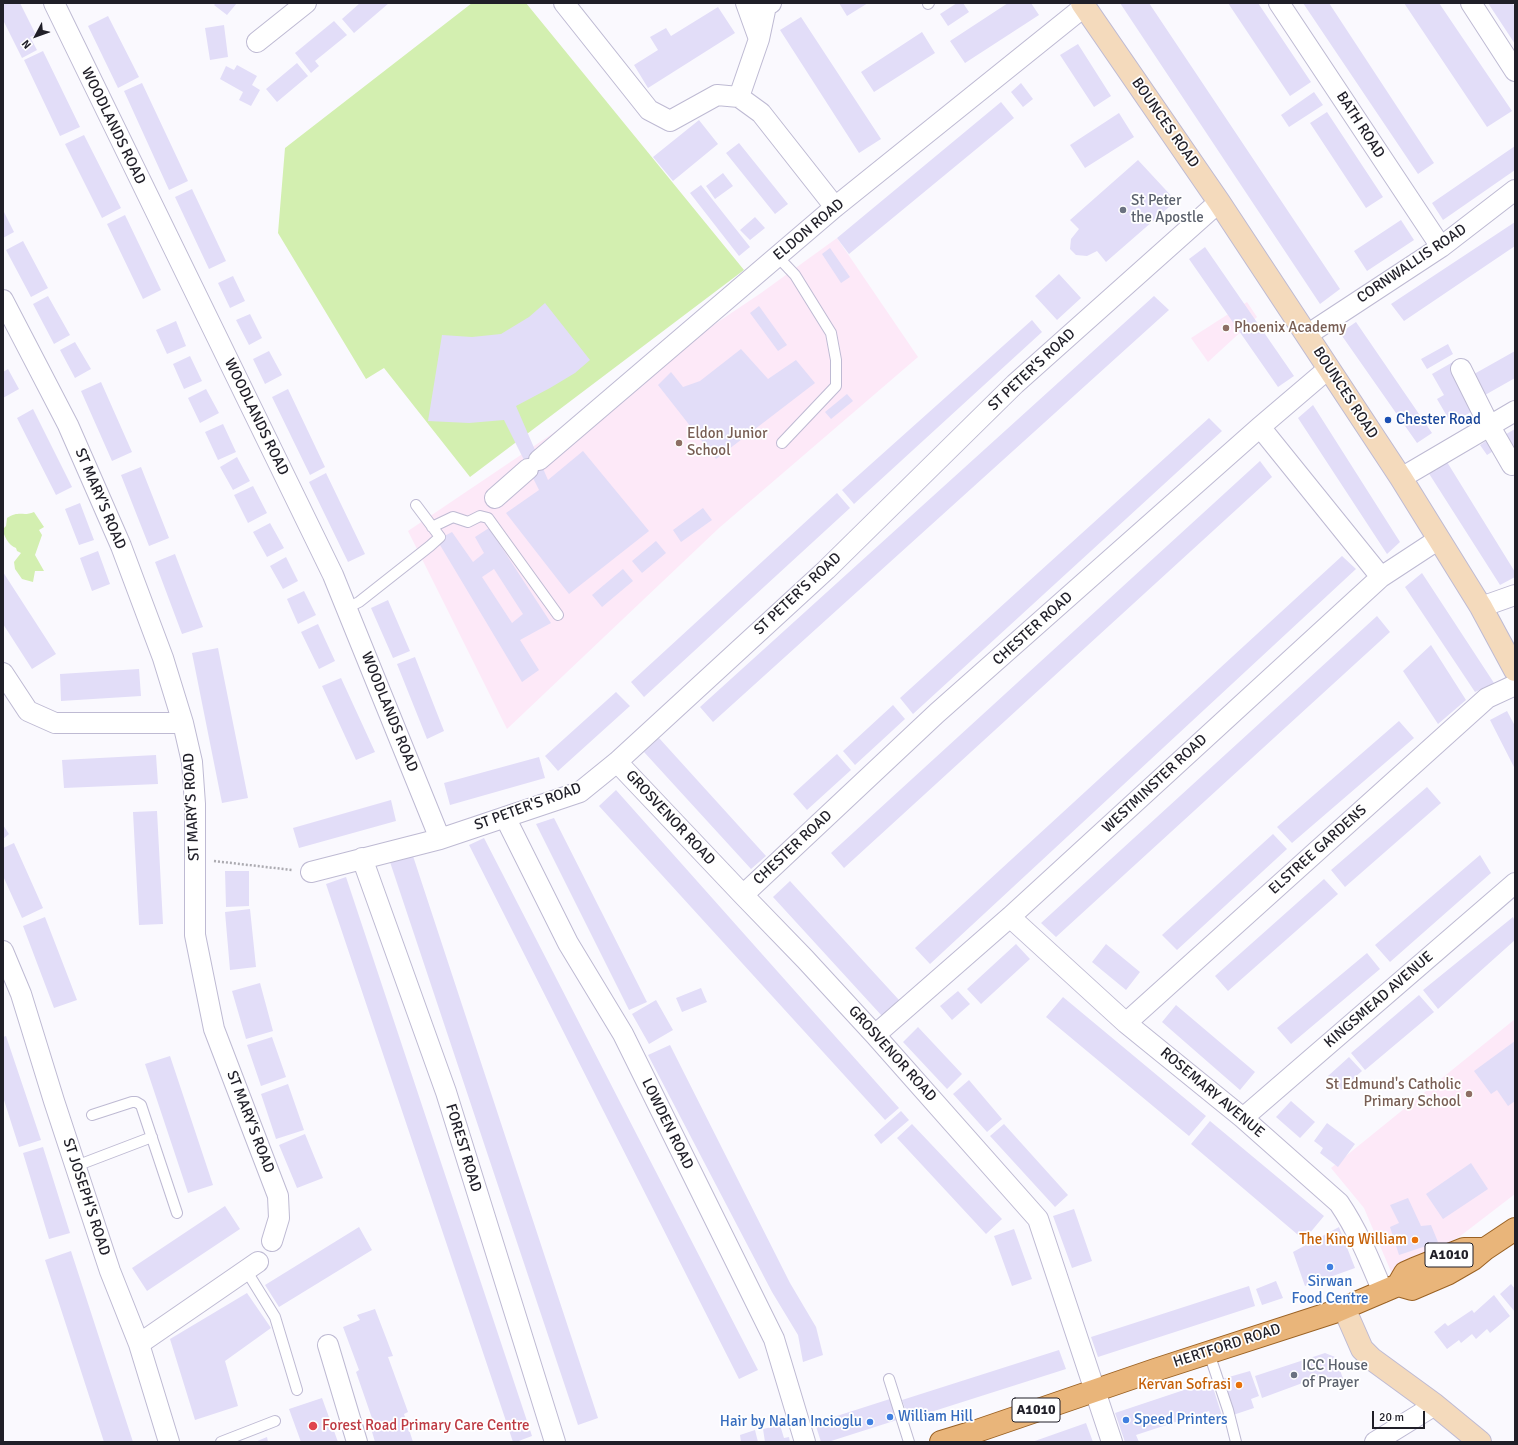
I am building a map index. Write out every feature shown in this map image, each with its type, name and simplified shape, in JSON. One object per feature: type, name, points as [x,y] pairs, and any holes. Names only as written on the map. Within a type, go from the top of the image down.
[{"type":"main road","name":"HERTFORD ROAD","points":[[941,1442],[1344,1308],[1390,1289],[1406,1273],[1414,1269],[1464,1249],[1485,1248],[1515,1229]]},
{"type":"street","name":"WOODLANDS ROAD","points":[[54,3],[333,575],[440,839]]},
{"type":"street","points":[[258,42],[306,3]]},
{"type":"street","points":[[564,3],[649,110],[670,121],[717,95],[739,96],[761,113],[835,207]]},
{"type":"street","points":[[746,3],[759,39]]},
{"type":"street","points":[[739,96],[759,39],[766,6],[771,3]]},
{"type":"street","name":"BATH ROAD","points":[[1279,3],[1441,247]]},
{"type":"street","points":[[1471,3],[1515,70]]},
{"type":"street","name":"BOUNCES ROAD","points":[[1084,5],[1219,202],[1401,478],[1481,606],[1515,670]]},
{"type":"street","name":"ELDON ROAD","points":[[494,498],[835,207],[1084,5]]},
{"type":"street","name":"CORNWALLIS ROAD","points":[[1307,335],[1441,247],[1515,190]]},
{"type":"street","name":"ST PETER'S ROAD","points":[[311,872],[440,839],[580,792],[617,762],[826,570],[1015,384],[1219,202]]},
{"type":"street","name":"ST MARY'S ROAD","points":[[3,300],[68,425],[121,546],[162,658],[183,724],[192,762],[195,804],[196,943],[214,1029],[278,1196],[279,1218],[272,1241]]},
{"type":"street","name":"CHESTER ROAD","points":[[743,895],[938,713],[1260,427],[1328,369]]},
{"type":"street","points":[[1462,370],[1490,426],[1512,465]]},
{"type":"street","points":[[1401,478],[1515,411]]},
{"type":"street","points":[[1260,427],[1381,577]]},
{"type":"street","name":"WESTMINSTER ROAD","points":[[875,1035],[1010,917],[1381,577],[1439,539]]},
{"type":"street","points":[[1481,606],[1515,595]]},
{"type":"street","points":[[3,673],[28,711],[55,723],[183,724]]},
{"type":"street","name":"ELSTREE GARDENS","points":[[1126,1022],[1486,698],[1515,685]]},
{"type":"street","name":"GROSVENOR ROAD","points":[[617,762],[805,959],[875,1035],[1038,1219],[1112,1442]]},
{"type":"street","name":"LOWDEN ROAD","points":[[505,817],[568,943],[623,1034],[774,1339],[805,1442]]},
{"type":"street","name":"FOREST ROAD","points":[[362,858],[446,1092],[556,1442]]},
{"type":"street","name":"KINGSMEAD AVENUE","points":[[1243,1118],[1515,883]]},
{"type":"street","name":"ROSEMARY AVENUE","points":[[1010,917],[1126,1022],[1243,1118],[1339,1203],[1351,1220],[1368,1255],[1390,1289]]},
{"type":"street","name":"ST JOSEPH'S ROAD","points":[[3,951],[21,994],[54,1101],[110,1271],[139,1344],[169,1442]]},
{"type":"street","points":[[139,1344],[252,1266]]},
{"type":"street","points":[[1344,1308],[1362,1349],[1372,1359],[1435,1405],[1480,1442]]},
{"type":"street","points":[[328,1345],[357,1442]]},
{"type":"street","points":[[1375,1442],[1435,1405]]},
{"type":"lane","points":[[778,256],[795,275],[832,333],[836,360],[836,386],[782,443]]},
{"type":"lane","points":[[347,608],[359,602],[440,537],[416,505]]},
{"type":"lane","points":[[432,527],[453,517],[468,522],[480,516],[488,518],[558,615]]},
{"type":"lane","points":[[92,1115],[132,1102],[136,1102],[141,1105],[177,1213]]},
{"type":"lane","points":[[76,1166],[152,1137]]},
{"type":"lane","points":[[252,1266],[275,1317],[297,1390]]},
{"type":"lane","points":[[1209,1353],[1228,1410],[1236,1442]]},
{"type":"lane","points":[[889,1379],[909,1442]]},
{"type":"lane","points":[[221,1442],[275,1421]]},
{"type":"path","points":[[196,859],[311,872]]},
{"type":"shaded area","name":"Eldon Junior School","points":[[837,238],[918,357],[719,528],[507,729],[408,531],[761,293]]},
{"type":"shaded area","name":"Phoenix Academy","points":[[1247,302],[1257,317],[1208,362],[1191,338]]},
{"type":"shaded area","name":"St Edmund's Catholic Primary School","points":[[1515,1019],[1515,1194],[1459,1237],[1392,1274],[1364,1208],[1331,1168]]},
{"type":"green space","points":[[472,3],[526,3],[744,270],[470,477],[384,368],[366,379],[278,233],[285,148]]},
{"type":"green space","points":[[34,512],[44,527],[39,530],[42,535],[35,555],[44,571],[35,571],[33,582],[22,579],[15,569],[14,562],[21,553],[9,543],[5,537],[3,529],[6,526],[7,518],[15,514],[27,514]]},
{"type":"building","points":[[3,3],[20,3],[36,35],[30,37],[37,50],[22,58],[3,20]]},
{"type":"building","points":[[216,3],[237,3],[227,15],[214,5]]},
{"type":"building","points":[[360,3],[389,3],[354,33],[342,19]]},
{"type":"building","points":[[839,3],[868,3],[847,16]]},
{"type":"building","points":[[957,3],[963,3],[969,12],[948,26],[940,14]]},
{"type":"building","points":[[1008,3],[1031,3],[1039,15],[965,63],[950,41]]},
{"type":"building","points":[[1120,3],[1149,3],[1340,289],[1320,304]]},
{"type":"building","points":[[1228,3],[1258,3],[1311,82],[1290,96]]},
{"type":"building","points":[[1303,3],[1329,3],[1434,163],[1418,174]]},
{"type":"building","points":[[1404,3],[1439,3],[1512,111],[1487,127]]},
{"type":"building","points":[[1488,3],[1512,3],[1515,7],[1515,44]]},
{"type":"building","points":[[718,7],[735,33],[648,88],[634,65],[658,50],[650,37],[666,28],[671,36]]},
{"type":"building","points":[[108,16],[139,77],[118,88],[88,26]]},
{"type":"building","points":[[801,17],[881,139],[859,153],[780,30]]},
{"type":"building","points":[[334,21],[347,35],[315,61],[319,66],[311,73],[295,53]]},
{"type":"building","points":[[224,25],[228,57],[210,60],[205,28]]},
{"type":"building","points":[[922,32],[935,53],[874,92],[861,72]]},
{"type":"building","points":[[1078,44],[1111,96],[1094,107],[1060,55]]},
{"type":"building","points":[[43,51],[80,127],[60,136],[24,60]]},
{"type":"building","points":[[297,63],[308,76],[277,102],[266,89]]},
{"type":"building","points":[[237,65],[257,76],[252,85],[260,90],[251,106],[239,100],[243,92],[220,79],[226,66],[234,70]]},
{"type":"building","points":[[142,83],[188,181],[169,190],[124,91]]},
{"type":"building","points":[[1021,83],[1033,99],[1023,107],[1011,92]]},
{"type":"building","points":[[1314,92],[1323,105],[1289,127],[1281,115]]},
{"type":"building","points":[[1001,102],[1014,118],[849,254],[837,238]]},
{"type":"building","points":[[1327,112],[1383,197],[1366,208],[1310,123]]},
{"type":"building","points":[[1119,113],[1134,137],[1085,168],[1070,145]]},
{"type":"building","points":[[699,120],[718,144],[673,181],[653,157]]},
{"type":"building","points":[[84,135],[121,208],[102,218],[65,144]]},
{"type":"building","points":[[739,143],[788,204],[775,214],[726,153]]},
{"type":"building","points":[[1515,146],[1515,170],[1443,220],[1432,203]]},
{"type":"building","name":"St Peter the Apostle","points":[[1138,160],[1176,201],[1106,262],[1097,251],[1087,256],[1076,255],[1070,249],[1071,239],[1079,229],[1070,220]]},
{"type":"building","points":[[723,173],[733,186],[715,199],[706,186]]},
{"type":"building","points":[[701,185],[750,247],[739,256],[690,193]]},
{"type":"building","points":[[192,189],[226,261],[209,269],[175,197]]},
{"type":"building","points":[[3,210],[14,232],[3,238]]},
{"type":"building","points":[[125,215],[161,290],[143,299],[107,224]]},
{"type":"building","points":[[755,217],[765,228],[750,240],[740,230]]},
{"type":"building","points":[[1401,220],[1414,240],[1367,271],[1354,251]]},
{"type":"building","points":[[1515,222],[1515,246],[1404,321],[1391,304]]},
{"type":"building","points":[[23,241],[48,288],[31,297],[6,250]]},
{"type":"building","points":[[1205,247],[1294,376],[1278,387],[1189,259]]},
{"type":"building","points":[[830,248],[850,277],[841,283],[822,254]]},
{"type":"building","points":[[1059,274],[1081,298],[1057,320],[1035,296]]},
{"type":"building","points":[[233,276],[245,301],[230,308],[218,283]]},
{"type":"building","points":[[48,296],[70,335],[54,344],[33,304]]},
{"type":"building","points":[[1154,296],[1169,310],[713,722],[700,707]]},
{"type":"building","points":[[545,303],[590,360],[575,373],[516,406],[548,480],[583,451],[649,531],[569,594],[506,513],[539,490],[504,420],[469,423],[428,421],[442,335],[472,337],[501,334],[529,317]]},
{"type":"building","points":[[759,306],[787,345],[778,351],[750,313]]},
{"type":"building","points":[[250,314],[262,338],[249,345],[236,320]]},
{"type":"building","points":[[1032,320],[1042,332],[854,504],[842,490]]},
{"type":"building","points":[[176,321],[186,346],[167,354],[156,330]]},
{"type":"building","points":[[1356,322],[1432,433],[1417,443],[1340,333]]},
{"type":"building","points":[[75,342],[91,369],[75,378],[60,350]]},
{"type":"building","points":[[1448,344],[1453,354],[1427,369],[1421,359]]},
{"type":"building","points":[[741,349],[768,379],[796,360],[815,383],[716,459],[658,385],[671,372],[683,387],[700,381]]},
{"type":"building","points":[[269,351],[282,375],[265,384],[253,359]]},
{"type":"building","points":[[1515,351],[1515,378],[1478,399],[1467,378]]},
{"type":"building","points":[[190,356],[202,381],[184,389],[173,364]]},
{"type":"building","points":[[1453,362],[1471,393],[1473,411],[1451,423],[1437,399],[1444,395],[1432,374]]},
{"type":"building","points":[[8,369],[19,389],[3,398],[3,372]]},
{"type":"building","points":[[101,382],[132,452],[112,461],[81,391]]},
{"type":"building","points":[[206,389],[219,413],[200,423],[188,398]]},
{"type":"building","points":[[288,389],[325,467],[310,475],[272,397]]},
{"type":"building","points":[[847,394],[853,401],[831,419],[825,412]]},
{"type":"building","points":[[1313,405],[1400,542],[1387,554],[1298,418]]},
{"type":"building","points":[[33,409],[72,487],[56,495],[17,418]]},
{"type":"building","points":[[1209,418],[1222,431],[913,714],[900,698]]},
{"type":"building","points":[[223,424],[236,452],[218,460],[205,432]]},
{"type":"building","points":[[1515,429],[1515,456],[1501,437]]},
{"type":"building","points":[[1488,440],[1495,450],[1487,455],[1480,445]]},
{"type":"building","points":[[237,457],[250,481],[233,490],[220,467]]},
{"type":"building","points":[[1260,461],[1272,477],[844,868],[831,853]]},
{"type":"building","points":[[1447,462],[1515,572],[1515,577],[1500,585],[1428,472]]},
{"type":"building","points":[[141,467],[169,538],[149,546],[121,475]]},
{"type":"building","points":[[326,473],[365,554],[348,562],[309,482]]},
{"type":"building","points":[[253,486],[267,513],[248,523],[234,495]]},
{"type":"building","points":[[837,493],[850,508],[644,697],[631,682]]},
{"type":"building","points":[[80,503],[94,540],[79,545],[65,509]]},
{"type":"building","points":[[703,508],[712,520],[681,542],[673,530]]},
{"type":"building","points":[[270,523],[284,548],[267,557],[253,532]]},
{"type":"building","points":[[489,528],[551,623],[520,640],[539,670],[522,682],[437,540],[452,532],[473,562],[484,553],[475,537]],"holes":[[[494,569],[523,614],[512,623],[482,577]]]},
{"type":"building","points":[[656,541],[666,553],[642,573],[632,561]]},
{"type":"building","points":[[98,551],[110,584],[92,591],[80,558]]},
{"type":"building","points":[[175,554],[203,627],[182,634],[155,562]]},
{"type":"building","points":[[1342,556],[1356,569],[930,964],[915,948]]},
{"type":"building","points":[[286,557],[298,581],[283,589],[270,566]]},
{"type":"building","points":[[623,569],[633,581],[602,607],[592,595]]},
{"type":"building","points":[[3,572],[56,654],[32,669],[3,624]]},
{"type":"building","points":[[1422,573],[1494,683],[1475,692],[1405,587]]},
{"type":"building","points":[[304,591],[316,615],[298,624],[287,599]]},
{"type":"building","points":[[388,600],[410,651],[393,658],[371,608]]},
{"type":"building","points":[[1377,616],[1390,632],[1056,937],[1041,923]]},
{"type":"building","points":[[318,624],[335,661],[319,669],[301,632]]},
{"type":"building","points":[[1431,645],[1466,700],[1438,724],[1403,671]]},
{"type":"building","points":[[218,648],[248,798],[222,803],[192,653]]},
{"type":"building","points":[[415,657],[444,731],[427,739],[397,664]]},
{"type":"building","points":[[139,669],[141,696],[61,701],[60,674]]},
{"type":"building","points":[[341,678],[375,752],[356,760],[322,686]]},
{"type":"building","points":[[616,692],[630,706],[558,771],[545,756]]},
{"type":"building","points":[[893,705],[905,719],[855,765],[843,751]]},
{"type":"building","points":[[1507,711],[1515,726],[1515,769],[1490,720]]},
{"type":"building","points":[[1399,721],[1414,738],[1292,843],[1277,827]]},
{"type":"building","points":[[659,738],[766,856],[751,869],[644,752]]},
{"type":"building","points":[[837,754],[851,770],[807,810],[793,794]]},
{"type":"building","points":[[156,755],[158,784],[64,788],[62,760]]},
{"type":"building","points":[[539,757],[545,778],[450,805],[444,783]]},
{"type":"building","points":[[1427,787],[1441,803],[1345,887],[1331,870]]},
{"type":"building","points":[[616,790],[899,1108],[885,1120],[599,806]]},
{"type":"building","points":[[391,800],[396,821],[299,848],[293,828]]},
{"type":"building","points":[[157,811],[163,924],[139,925],[133,812]]},
{"type":"building","points":[[554,818],[647,1002],[629,1010],[536,824]]},
{"type":"building","points":[[3,825],[9,834],[3,839]]},
{"type":"building","points":[[1273,834],[1287,849],[1177,950],[1162,935]]},
{"type":"building","points":[[484,838],[758,1370],[739,1379],[469,845]]},
{"type":"building","points":[[14,843],[43,908],[22,918],[3,876],[3,848]]},
{"type":"building","points":[[1480,855],[1491,873],[1390,962],[1375,945]]},
{"type":"building","points":[[413,856],[598,1418],[578,1425],[390,862]]},
{"type":"building","points":[[225,871],[249,871],[249,906],[226,907]]},
{"type":"building","points":[[346,877],[532,1436],[516,1442],[513,1442],[326,884]]},
{"type":"building","points":[[1324,879],[1338,894],[1228,991],[1215,976]]},
{"type":"building","points":[[790,881],[899,1000],[882,1016],[773,897]]},
{"type":"building","points":[[250,909],[256,967],[230,970],[225,912]]},
{"type":"building","points":[[45,917],[77,1000],[54,1008],[23,926]]},
{"type":"building","points":[[1513,917],[1515,922],[1515,940],[1438,1009],[1423,990]]},
{"type":"building","points":[[1016,944],[1030,959],[981,1004],[967,989]]},
{"type":"building","points":[[1106,944],[1140,972],[1126,990],[1092,962]]},
{"type":"building","points":[[1367,953],[1380,969],[1291,1044],[1277,1028]]},
{"type":"building","points":[[260,983],[273,1031],[246,1039],[232,991]]},
{"type":"building","points":[[701,988],[707,1002],[682,1012],[676,998]]},
{"type":"building","points":[[958,991],[970,1004],[952,1020],[940,1006]]},
{"type":"building","points":[[1419,995],[1434,1012],[1365,1070],[1351,1053]]},
{"type":"building","points":[[1063,997],[1206,1116],[1189,1136],[1046,1017]]},
{"type":"building","points":[[656,1000],[673,1030],[649,1044],[632,1014]]},
{"type":"building","points":[[1176,1005],[1255,1072],[1240,1090],[1162,1022]]},
{"type":"building","points":[[918,1027],[962,1074],[947,1089],[903,1042]]},
{"type":"building","points":[[6,1036],[41,1140],[19,1147],[3,1097],[3,1037]]},
{"type":"building","points":[[272,1037],[286,1077],[261,1086],[247,1045]]},
{"type":"building","points":[[1515,1041],[1515,1101],[1508,1106],[1497,1090],[1491,1094],[1474,1071]]},
{"type":"building","points":[[670,1045],[790,1283],[816,1327],[823,1355],[803,1362],[798,1335],[772,1292],[648,1055]]},
{"type":"building","points":[[170,1056],[213,1185],[188,1193],[145,1064]]},
{"type":"building","points":[[1349,1057],[1362,1071],[1341,1090],[1328,1076]]},
{"type":"building","points":[[969,1080],[1002,1119],[987,1132],[953,1094]]},
{"type":"building","points":[[288,1084],[304,1130],[276,1139],[261,1094]]},
{"type":"building","points":[[1291,1101],[1315,1122],[1300,1138],[1276,1117]]},
{"type":"building","points":[[901,1111],[909,1120],[881,1144],[874,1135]]},
{"type":"building","points":[[1210,1121],[1324,1216],[1304,1240],[1191,1144]]},
{"type":"building","points":[[1327,1123],[1355,1144],[1338,1167],[1320,1153],[1323,1148],[1314,1141]]},
{"type":"building","points":[[912,1124],[1002,1219],[986,1234],[897,1138]]},
{"type":"building","points":[[1004,1124],[1068,1195],[1055,1207],[990,1136]]},
{"type":"building","points":[[305,1134],[323,1178],[297,1188],[279,1145]]},
{"type":"building","points":[[43,1147],[70,1233],[49,1239],[23,1153]]},
{"type":"building","points":[[1471,1163],[1488,1189],[1443,1219],[1426,1194]]},
{"type":"building","points":[[1408,1198],[1421,1226],[1431,1225],[1438,1242],[1399,1255],[1390,1227],[1399,1223],[1390,1205]]},
{"type":"building","points":[[225,1206],[240,1229],[147,1291],[132,1268]]},
{"type":"building","points":[[1074,1209],[1092,1261],[1072,1268],[1053,1216]]},
{"type":"building","points":[[359,1227],[372,1250],[279,1307],[265,1285]]},
{"type":"building","points":[[1339,1227],[1355,1268],[1305,1286],[1293,1252]]},
{"type":"building","points":[[1014,1229],[1032,1279],[1012,1286],[994,1236]]},
{"type":"building","points":[[71,1251],[133,1442],[104,1442],[45,1260]]},
{"type":"building","points":[[1276,1281],[1283,1298],[1262,1305],[1256,1289]]},
{"type":"building","points":[[1511,1284],[1515,1289],[1515,1312],[1500,1294]]},
{"type":"building","points":[[1249,1286],[1255,1306],[1098,1357],[1091,1337]]},
{"type":"building","points":[[247,1293],[271,1328],[225,1361],[238,1406],[195,1420],[170,1339]]},
{"type":"building","points":[[1494,1295],[1510,1316],[1490,1333],[1487,1329],[1476,1339],[1472,1334],[1461,1343],[1459,1340],[1447,1349],[1434,1332],[1445,1323],[1448,1326],[1472,1310],[1474,1313]]},
{"type":"building","points":[[375,1309],[393,1356],[388,1357],[408,1412],[404,1414],[413,1442],[375,1442],[370,1425],[374,1424],[356,1372],[359,1370],[343,1327],[360,1320],[357,1315]]},
{"type":"building","points":[[1059,1350],[1066,1369],[909,1419],[902,1400]]},
{"type":"building","points":[[1325,1353],[1335,1357],[1344,1381],[1329,1387],[1324,1375],[1262,1398],[1255,1376]]},
{"type":"building","points":[[1250,1371],[1259,1396],[1251,1399],[1254,1408],[1233,1415],[1222,1379]]},
{"type":"building","points":[[1211,1381],[1223,1419],[1213,1422],[1209,1411],[1136,1435],[1139,1442],[1125,1442],[1115,1413]]},
{"type":"building","name":"Forest Road Primary Care Centre","points":[[322,1398],[338,1442],[301,1442],[289,1409]]},
{"type":"building","points":[[893,1398],[900,1419],[828,1442],[821,1442],[815,1423]]},
{"type":"building","points":[[1086,1423],[1093,1442],[1032,1442]]},
{"type":"building","points":[[780,1425],[784,1438],[789,1437],[790,1442],[765,1442],[763,1429]]},
{"type":"building","points":[[755,1430],[758,1442],[741,1442],[740,1435]]},
{"type":"building","points":[[267,1437],[268,1442],[255,1442]]},
{"type":"place","name":"St Peter the Apostle","points":[[1123,210]]},
{"type":"place","name":"Phoenix Academy","points":[[1226,328]]},
{"type":"place","name":"Chester Road","points":[[1388,420]]},
{"type":"place","name":"Eldon Junior School","points":[[679,443]]},
{"type":"place","name":"St Edmund's Catholic Primary School","points":[[1469,1094]]},
{"type":"place","name":"The King William","points":[[1415,1240]]},
{"type":"place","name":"Sirwan Food Centre","points":[[1330,1267]]},
{"type":"place","name":"ICC House of Prayer","points":[[1294,1375]]},
{"type":"place","name":"Kervan Sofrasi","points":[[1239,1385]]},
{"type":"place","name":"William Hill","points":[[890,1417]]},
{"type":"place","name":"Speed Printers","points":[[1126,1420]]},
{"type":"place","name":"Hair by Nalan Incioglu","points":[[870,1422]]},
{"type":"place","name":"Forest Road Primary Care Centre","points":[[313,1426]]}]
